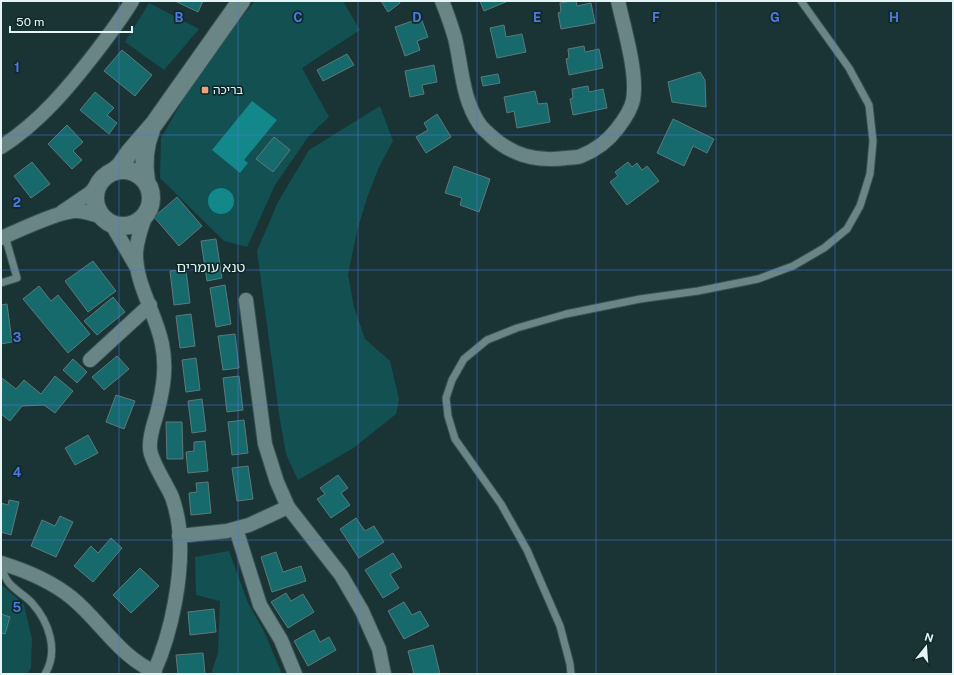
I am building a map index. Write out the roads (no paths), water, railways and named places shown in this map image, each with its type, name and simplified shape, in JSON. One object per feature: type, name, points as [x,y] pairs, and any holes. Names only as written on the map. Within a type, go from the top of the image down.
[{"type":"street","points":[[1,147],[10,142],[45,112],[82,71],[120,20],[132,1]]},
{"type":"street","points":[[58,215],[82,199],[98,185],[102,179],[120,166],[154,124],[241,1]]},
{"type":"street","points":[[442,1],[455,39],[464,89],[470,108],[481,126],[500,145],[513,152],[531,158],[553,160],[580,156],[599,147],[625,120],[633,101],[635,85],[618,1]]},
{"type":"street","points":[[146,181],[144,153],[147,140],[154,124]]},
{"type":"street","points":[[1,564],[26,571],[53,584],[73,599],[128,656],[154,673],[170,628],[177,592],[180,562],[180,536],[172,497],[150,450],[150,434],[162,392],[165,371],[162,344],[150,305],[140,280],[137,268],[136,252],[137,242],[145,217],[149,210],[152,195],[150,187],[139,175],[132,171],[114,171]]},
{"type":"street","points":[[98,185],[96,192],[96,206],[99,213],[107,221],[137,268]]},
{"type":"street","points":[[3,237],[58,215],[74,211],[85,212],[107,221],[125,226],[133,225],[145,217]]},
{"type":"street","points":[[246,300],[265,444],[277,482],[288,507],[341,575],[362,611],[379,649],[384,674]]},
{"type":"street","points":[[90,360],[150,305]]},
{"type":"street","points":[[180,536],[236,529],[249,525],[288,507]]},
{"type":"street","points":[[236,529],[260,605],[269,623],[281,640],[295,674]]},
{"type":"lane","points":[[571,674],[570,664],[560,626],[527,550],[501,504],[456,439],[448,416],[446,398],[452,380],[464,359],[487,340],[517,328],[580,311],[640,299],[698,291],[758,280],[793,266],[824,248],[846,229],[860,206],[870,174],[873,141],[868,105],[849,68],[801,1]]},
{"type":"lane","points":[[1,282],[17,278],[3,237]]},
{"type":"lane","points":[[1,564],[7,581],[31,603],[44,619],[51,640],[51,664],[45,674]]},
{"type":"place","name":"בריכה","points":[[205,90]]},
{"type":"district","name":"טנא עומרים","points":[[211,267]]}]
